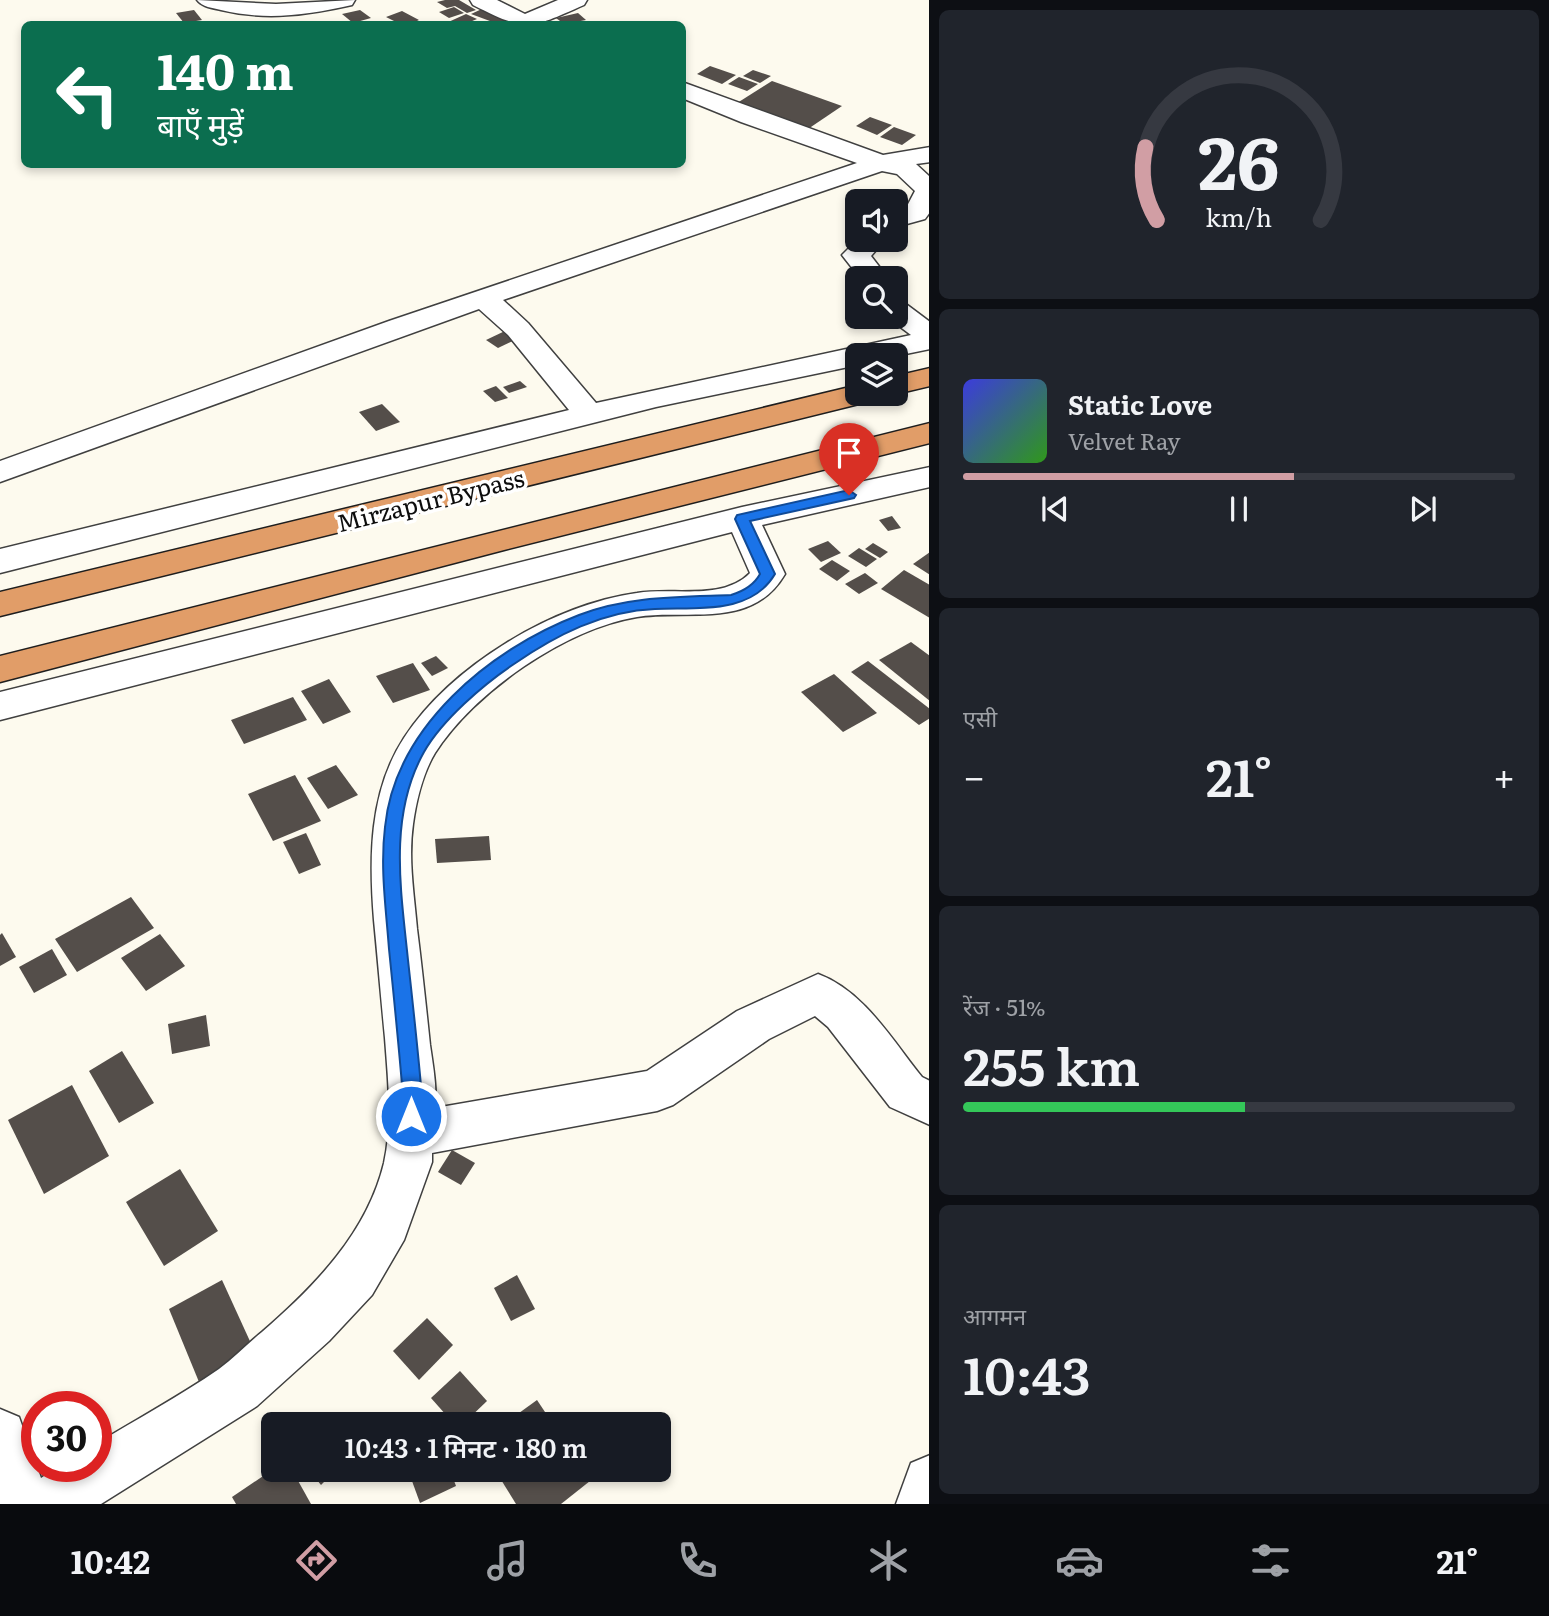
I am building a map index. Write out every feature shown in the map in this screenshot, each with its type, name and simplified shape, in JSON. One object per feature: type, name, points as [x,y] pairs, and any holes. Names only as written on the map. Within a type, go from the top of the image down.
[{"type":"highway","points":[[908,382],[929,377]]},
{"type":"highway","name":"Mirzapur Bypass","points":[[0,604],[845,398]]},
{"type":"highway","points":[[0,669],[504,538],[929,433]]},
{"type":"street","points":[[208,0],[226,6],[262,10],[299,9],[344,0]]},
{"type":"street","points":[[481,0],[523,21]]},
{"type":"street","points":[[531,21],[576,0]]},
{"type":"street","points":[[686,91],[750,117],[817,138],[881,163],[906,169],[929,190],[916,213],[908,215]]},
{"type":"street","points":[[0,472],[484,298],[881,163],[929,154]]},
{"type":"street","points":[[859,252],[856,255],[865,266]]},
{"type":"street","points":[[484,298],[518,329],[589,415]]},
{"type":"street","points":[[908,320],[929,338]]},
{"type":"street","points":[[908,343],[929,338]]},
{"type":"street","points":[[0,561],[589,415],[845,358]]},
{"type":"street","points":[[0,706],[742,519],[929,477]]},
{"type":"street","points":[[50,1504],[238,1387],[311,1323],[354,1277],[387,1223],[408,1161],[413,1097],[390,868],[393,824],[404,779],[418,747],[457,701],[490,673],[532,645],[584,618],[638,605],[731,600],[747,595],[761,584],[768,574],[742,519]]},
{"type":"street","points":[[410,1135],[657,1090],[753,1025],[818,993],[844,1013],[906,1092],[929,1104]]},
{"type":"street","points":[[0,1436],[22,1504]]},
{"type":"street","points":[[924,1504],[929,1482]]},
{"type":"building","points":[[459,0],[476,10],[467,13],[455,6],[447,8],[437,2]]},
{"type":"building","points":[[454,7],[464,13],[449,18],[439,12]]},
{"type":"building","points":[[484,8],[518,21],[490,21],[471,14]]},
{"type":"building","points":[[194,10],[202,20],[182,21],[176,13]]},
{"type":"building","points":[[360,10],[371,18],[351,21],[342,14]]},
{"type":"building","points":[[402,11],[419,20],[394,21],[386,17]]},
{"type":"building","points":[[578,13],[586,20],[560,21],[556,18]]},
{"type":"building","points":[[466,14],[477,19],[472,21],[451,21]]},
{"type":"building","points":[[710,66],[736,75],[722,84],[697,74]]},
{"type":"building","points":[[753,70],[771,76],[760,83],[743,76]]},
{"type":"building","points":[[739,77],[758,84],[747,91],[728,84]]},
{"type":"building","points":[[772,81],[842,106],[805,131],[734,105]]},
{"type":"building","points":[[870,117],[892,125],[877,135],[856,126]]},
{"type":"building","points":[[894,127],[916,135],[902,145],[880,137]]},
{"type":"building","points":[[507,330],[519,338],[498,348],[486,340]]},
{"type":"building","points":[[520,381],[527,387],[509,393],[503,387]]},
{"type":"building","points":[[496,386],[508,398],[495,402],[483,391]]},
{"type":"building","points":[[382,404],[400,422],[376,431],[359,412]]},
{"type":"building","points":[[892,516],[901,528],[888,531],[879,520]]},
{"type":"building","points":[[828,541],[841,553],[821,562],[808,549]]},
{"type":"building","points":[[873,543],[888,552],[880,558],[865,549]]},
{"type":"building","points":[[859,548],[877,559],[866,567],[848,556]]},
{"type":"building","points":[[929,553],[929,574],[913,564]]},
{"type":"building","points":[[832,560],[850,571],[837,581],[819,569]]},
{"type":"building","points":[[904,570],[929,584],[929,617],[881,589]]},
{"type":"building","points":[[865,573],[878,583],[859,594],[845,584]]},
{"type":"building","points":[[911,642],[929,655],[929,700],[879,660]]},
{"type":"building","points":[[436,656],[448,668],[432,676],[421,663]]},
{"type":"building","points":[[868,661],[929,708],[929,719],[919,725],[851,672]]},
{"type":"building","points":[[413,663],[430,690],[393,703],[376,676]]},
{"type":"building","points":[[834,674],[877,713],[843,732],[801,692]]},
{"type":"building","points":[[329,679],[351,712],[323,724],[301,691]]},
{"type":"building","points":[[293,697],[307,720],[244,744],[231,720]]},
{"type":"building","points":[[336,765],[358,795],[328,809],[307,778]]},
{"type":"building","points":[[295,775],[321,821],[273,841],[248,794]]},
{"type":"building","points":[[306,833],[321,865],[299,874],[283,842]]},
{"type":"building","points":[[489,836],[491,860],[437,863],[435,839]]},
{"type":"building","points":[[131,897],[154,928],[77,972],[55,939]]},
{"type":"building","points":[[2,933],[16,957],[0,966],[0,935]]},
{"type":"building","points":[[160,934],[185,966],[146,991],[121,958]]},
{"type":"building","points":[[52,949],[67,975],[34,993],[19,967]]},
{"type":"building","points":[[206,1015],[210,1046],[172,1054],[168,1024]]},
{"type":"building","points":[[122,1051],[154,1103],[119,1123],[89,1071]]},
{"type":"building","points":[[72,1085],[109,1156],[44,1194],[8,1120]]},
{"type":"building","points":[[452,1150],[475,1163],[461,1185],[438,1172]]},
{"type":"building","points":[[180,1169],[218,1231],[164,1266],[126,1202]]},
{"type":"building","points":[[517,1275],[535,1309],[511,1321],[494,1288]]},
{"type":"building","points":[[222,1280],[254,1350],[199,1382],[169,1309]]},
{"type":"building","points":[[427,1318],[453,1345],[419,1380],[393,1351]]},
{"type":"building","points":[[460,1371],[487,1401],[476,1412],[443,1412],[431,1398]]},
{"type":"building","points":[[537,1400],[545,1412],[520,1412]]},
{"type":"building","points":[[261,1477],[261,1482],[299,1482],[311,1504],[236,1504],[232,1497]]},
{"type":"building","points":[[412,1482],[454,1482],[456,1486],[420,1503]]},
{"type":"building","points":[[502,1482],[589,1482],[561,1504],[516,1504]]},
{"type":"route","points":[[411,1116],[413,1097],[390,868],[393,824],[404,779],[418,747],[457,701],[490,673],[532,645],[584,618],[638,605],[731,600],[747,595],[761,584],[768,574],[742,519],[849,495]]}]
